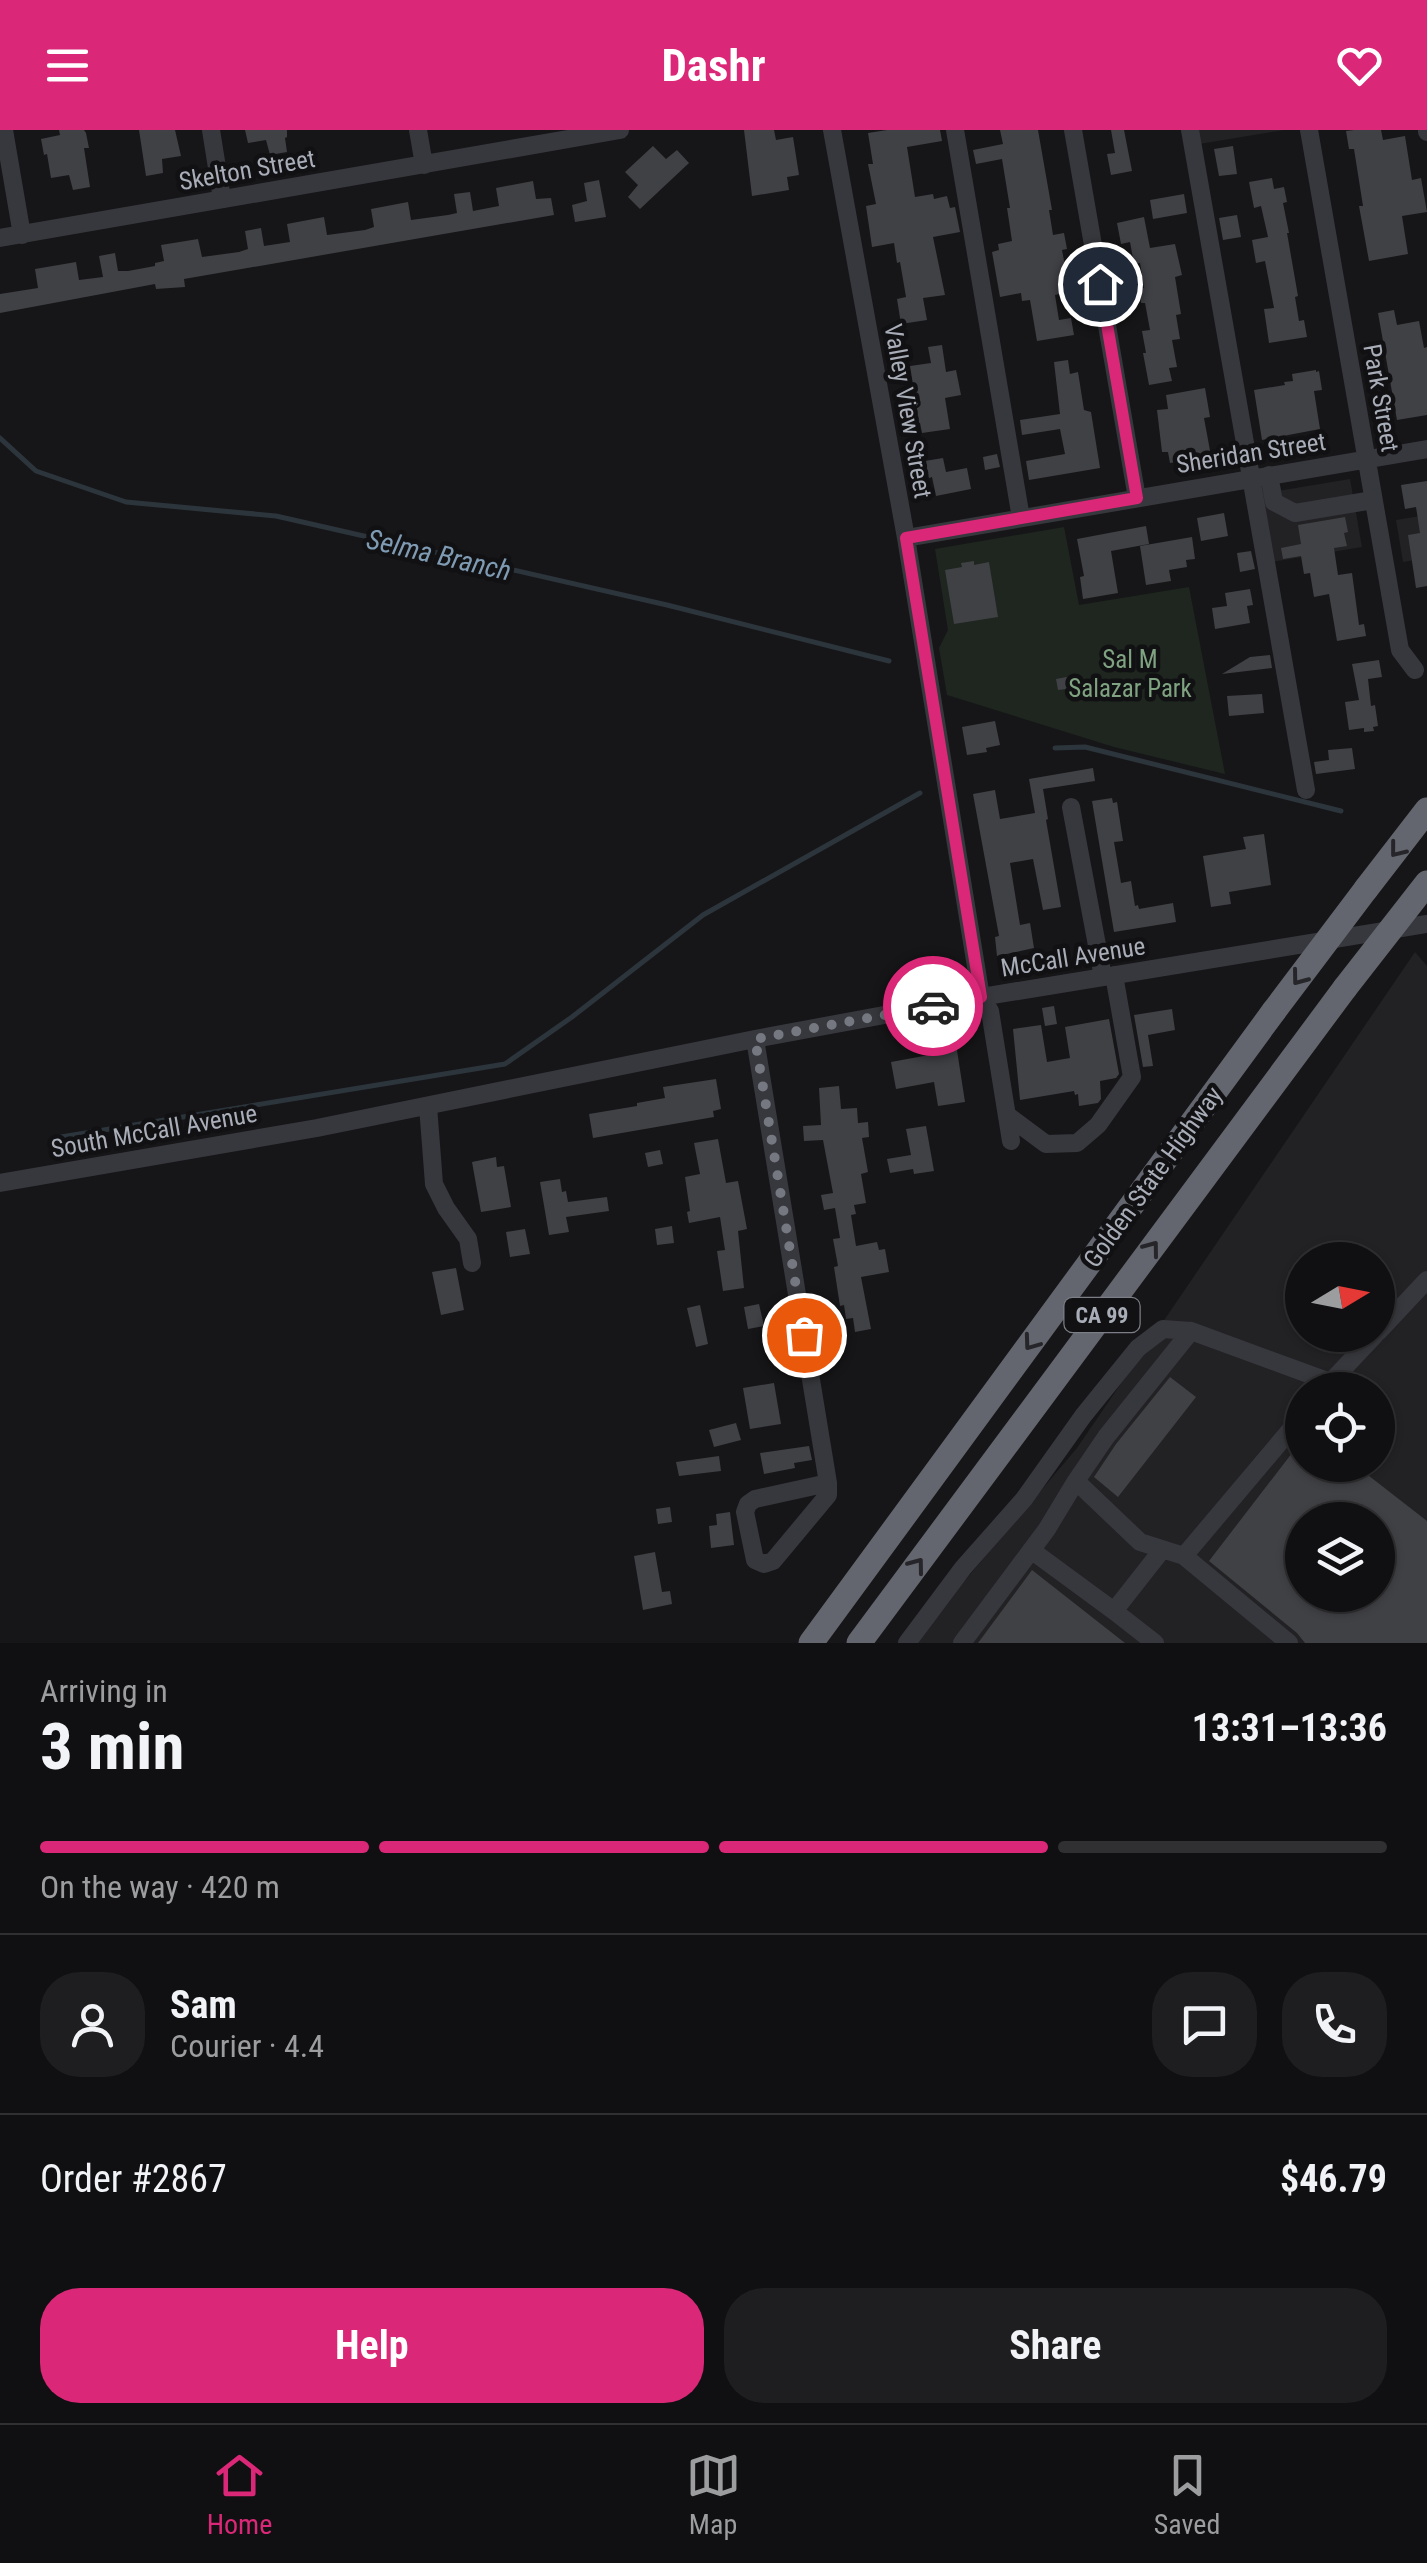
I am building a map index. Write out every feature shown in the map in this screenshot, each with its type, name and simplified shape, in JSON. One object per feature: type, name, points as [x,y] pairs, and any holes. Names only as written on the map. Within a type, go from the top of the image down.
[{"type":"highway","name":"Golden State Highway","points":[[811,1643],[1274,1010],[1427,810]]},
{"type":"highway","name":"Golden State Highway","points":[[859,1643],[1427,883]]},
{"type":"street","points":[[4,130],[22,234]]},
{"type":"street","points":[[211,130],[222,200]]},
{"type":"street","points":[[418,130],[424,164]]},
{"type":"street","name":"Skelton Street","points":[[0,238],[620,130]]},
{"type":"street","name":"Valley View Street","points":[[832,130],[906,538],[981,997],[990,1010],[1011,1141]]},
{"type":"street","points":[[955,130],[1020,518]]},
{"type":"street","points":[[1073,130],[1137,498]]},
{"type":"street","points":[[1190,130],[1260,476],[1306,790]]},
{"type":"street","name":"Park Street","points":[[1309,130],[1400,650],[1416,670]]},
{"type":"street","name":"Sheridan Street","points":[[906,538],[1427,449]]},
{"type":"street","points":[[1260,476],[1274,502],[1295,513],[1373,500]]},
{"type":"street","points":[[1007,1116],[1046,1144],[1077,1142],[1098,1125],[1132,1077],[1071,807]]},
{"type":"street","name":"McCall Avenue","points":[[317,1128],[981,997],[1427,924]]},
{"type":"street","points":[[755,1039],[828,1483],[828,1495],[773,1561],[764,1564],[755,1560],[745,1512],[748,1504],[755,1499],[828,1483]]},
{"type":"street","points":[[428,1106],[434,1184],[468,1239],[472,1263]]},
{"type":"street","name":"South McCall Avenue","points":[[0,1183],[317,1128]]},
{"type":"street","points":[[1395,1314],[1427,1280]]},
{"type":"street","points":[[907,1643],[963,1568],[1024,1499],[1082,1416],[1138,1348],[1163,1329],[1190,1331],[1292,1372]]},
{"type":"street","points":[[962,1643],[1031,1550],[1106,1437],[1190,1331]]},
{"type":"street","points":[[1340,1372],[1359,1352]]},
{"type":"street","points":[[1184,1556],[1285,1436]]},
{"type":"street","points":[[1076,1481],[1140,1542],[1184,1556],[1289,1643]]},
{"type":"street","points":[[1031,1550],[1154,1643]]},
{"type":"street","points":[[1114,1610],[1162,1550]]},
{"type":"shaded area","points":[[1190,130],[1284,130],[1193,145]]},
{"type":"shaded area","points":[[1350,479],[1362,547],[1266,563],[1254,495]]},
{"type":"shaded area","points":[[1427,515],[1427,558],[1403,562],[1396,520]]},
{"type":"shaded area","points":[[1415,952],[1427,966],[1427,1643],[912,1643],[1077,1448]]},
{"type":"green space","name":"Sal M Salazar Park","points":[[1064,527],[1079,605],[1189,587],[1225,774],[1114,747],[947,695],[939,648],[948,630],[935,549]]},
{"type":"building","points":[[59,130],[86,133],[89,148],[84,148],[90,187],[73,190],[69,175],[51,178],[41,139],[60,135]]},
{"type":"building","points":[[139,130],[175,130],[181,156],[162,159],[163,173],[146,176]]},
{"type":"building","points":[[245,130],[287,130],[287,152],[270,155],[266,140],[248,143]]},
{"type":"building","points":[[744,130],[774,130],[776,140],[793,137],[799,175],[787,177],[789,190],[752,196]]},
{"type":"building","points":[[940,130],[942,141],[907,147],[915,197],[947,196],[950,208],[955,207],[960,232],[933,237],[945,295],[923,298],[927,320],[901,324],[897,299],[906,297],[900,262],[897,263],[894,243],[872,247],[866,206],[876,204],[868,164],[873,164],[868,133]]},
{"type":"building","points":[[1000,130],[1038,130],[1053,235],[1064,233],[1067,249],[1062,250],[1070,292],[1055,295],[1059,320],[1071,318],[1074,335],[1037,341],[1030,300],[1022,301],[1021,293],[1000,297],[992,252],[999,250],[998,244],[1012,241],[1002,159],[976,164],[973,150],[1003,144]]},
{"type":"building","points":[[1111,130],[1124,130],[1132,171],[1111,175],[1107,154],[1115,153]]},
{"type":"building","points":[[1381,130],[1383,140],[1405,136],[1412,180],[1421,178],[1427,212],[1402,216],[1408,254],[1369,261],[1354,149],[1349,149],[1346,131]]},
{"type":"building","points":[[653,146],[666,159],[677,150],[689,163],[640,209],[628,197],[638,185],[625,172]]},
{"type":"building","points":[[1233,146],[1237,174],[1219,176],[1214,149]]},
{"type":"building","points":[[1272,178],[1274,189],[1284,187],[1287,202],[1283,203],[1298,296],[1295,297],[1299,321],[1304,320],[1307,337],[1269,343],[1264,309],[1274,308],[1265,261],[1256,263],[1252,240],[1268,237],[1261,206],[1254,208],[1249,182]]},
{"type":"building","points":[[599,180],[606,217],[575,222],[572,205],[587,201],[584,183]]},
{"type":"building","points":[[533,181],[536,199],[551,198],[554,215],[184,279],[185,287],[156,289],[155,284],[0,313],[0,294],[38,288],[35,269],[76,262],[79,280],[103,277],[99,256],[115,253],[118,271],[128,271],[164,261],[161,245],[198,239],[202,257],[239,252],[248,249],[245,231],[261,228],[264,246],[290,242],[287,224],[324,217],[327,235],[365,230],[374,227],[371,209],[408,202],[411,220],[448,215],[457,213],[454,194],[470,192],[473,211],[499,206],[496,188]]},
{"type":"building","points":[[1184,194],[1187,213],[1153,219],[1150,200]]},
{"type":"building","points":[[1237,215],[1241,237],[1223,240],[1219,218]]},
{"type":"building","points":[[1144,217],[1150,248],[1175,244],[1182,275],[1175,277],[1181,314],[1176,315],[1180,339],[1172,340],[1177,367],[1169,368],[1172,381],[1149,385],[1142,331],[1150,330],[1145,303],[1141,303],[1139,289],[1144,288],[1140,263],[1134,264],[1130,242],[1121,244],[1117,223]]},
{"type":"building","points":[[1394,310],[1397,325],[1419,321],[1424,348],[1427,347],[1427,415],[1397,420],[1378,313]]},
{"type":"building","points":[[942,345],[946,372],[956,370],[961,395],[945,398],[950,429],[922,433],[920,423],[915,424],[913,410],[917,409],[910,366],[931,363],[928,347]]},
{"type":"building","points":[[1068,360],[1070,374],[1078,372],[1084,410],[1091,412],[1100,468],[1029,480],[1026,461],[1065,454],[1060,429],[1022,435],[1020,420],[1060,414],[1054,362]]},
{"type":"building","points":[[1316,370],[1322,390],[1314,391],[1320,429],[1262,440],[1254,390],[1285,385],[1284,382],[1293,381],[1292,374]]},
{"type":"building","points":[[1205,388],[1210,417],[1204,418],[1211,456],[1170,463],[1168,452],[1162,452],[1157,410],[1168,409],[1166,395]]},
{"type":"building","points":[[997,454],[1000,467],[985,470],[983,457]]},
{"type":"building","points":[[943,458],[946,472],[967,468],[971,489],[936,496],[925,461]]},
{"type":"building","points":[[1427,481],[1427,586],[1416,588],[1408,535],[1420,533],[1416,507],[1405,509],[1401,485]]},
{"type":"building","points":[[1224,513],[1228,536],[1201,541],[1197,518]]},
{"type":"building","points":[[1345,517],[1347,546],[1334,548],[1338,575],[1352,573],[1359,625],[1364,624],[1366,636],[1337,641],[1329,594],[1314,597],[1310,573],[1304,574],[1301,556],[1283,559],[1281,548],[1301,544],[1298,525]]},
{"type":"building","points":[[1146,526],[1149,544],[1111,551],[1118,593],[1083,599],[1080,577],[1084,576],[1077,539]]},
{"type":"building","points":[[1192,537],[1195,559],[1186,560],[1187,567],[1169,570],[1171,581],[1146,585],[1140,546]]},
{"type":"building","points":[[1251,551],[1255,569],[1240,572],[1237,553]]},
{"type":"building","points":[[974,561],[974,565],[989,562],[998,617],[954,624],[945,570]]},
{"type":"building","points":[[1250,589],[1250,623],[1215,629],[1212,608],[1227,606],[1225,593]]},
{"type":"building","points":[[1270,655],[1272,668],[1222,674],[1250,657]]},
{"type":"building","points":[[1379,660],[1382,677],[1368,679],[1378,726],[1373,727],[1374,731],[1349,730],[1345,702],[1359,700],[1352,664]]},
{"type":"building","points":[[1072,676],[1074,688],[1058,690],[1056,679]]},
{"type":"building","points":[[1262,694],[1264,713],[1229,716],[1227,696]]},
{"type":"building","points":[[995,721],[1000,745],[967,755],[962,727]]},
{"type":"building","points":[[1352,748],[1355,769],[1316,774],[1314,762],[1329,760],[1328,750]]},
{"type":"building","points":[[1093,768],[1095,781],[1043,789],[1061,907],[1043,910],[1033,859],[1010,863],[1020,925],[1030,923],[1034,948],[997,956],[995,937],[999,936],[973,794],[995,790],[1000,819],[1035,813],[1029,779]]},
{"type":"building","points":[[1112,798],[1113,803],[1117,802],[1123,841],[1114,842],[1121,883],[1131,881],[1135,906],[1139,909],[1173,903],[1176,922],[1114,932],[1092,801]]},
{"type":"building","points":[[1264,834],[1271,885],[1229,892],[1231,904],[1211,907],[1203,856],[1246,849],[1243,837]]},
{"type":"building","points":[[1054,1006],[1057,1024],[1045,1026],[1042,1008]]},
{"type":"building","points":[[1172,1009],[1175,1030],[1148,1035],[1153,1066],[1143,1067],[1134,1015]]},
{"type":"building","points":[[1109,1019],[1119,1074],[1100,1081],[1098,1103],[1079,1106],[1074,1091],[1020,1100],[1013,1029],[1041,1025],[1047,1062],[1070,1058],[1065,1027]]},
{"type":"building","points":[[956,1044],[965,1102],[938,1106],[934,1082],[896,1089],[891,1062],[929,1055],[928,1049]]},
{"type":"building","points":[[716,1079],[721,1109],[713,1111],[714,1117],[593,1138],[589,1114],[665,1098],[663,1087]]},
{"type":"building","points":[[839,1086],[841,1109],[857,1108],[858,1123],[868,1122],[869,1137],[862,1138],[868,1172],[861,1174],[866,1203],[854,1205],[856,1214],[851,1215],[856,1246],[877,1242],[879,1250],[885,1249],[889,1272],[861,1277],[871,1329],[855,1332],[853,1318],[846,1319],[844,1305],[840,1306],[834,1267],[838,1266],[833,1239],[840,1238],[835,1208],[824,1210],[821,1195],[833,1193],[823,1140],[804,1141],[803,1126],[821,1125],[819,1088]]},
{"type":"building","points":[[926,1126],[934,1171],[890,1173],[887,1159],[911,1155],[906,1129]]},
{"type":"building","points":[[718,1139],[726,1183],[738,1181],[747,1229],[738,1231],[744,1288],[723,1291],[717,1251],[725,1250],[720,1217],[689,1223],[685,1177],[700,1174],[694,1143]]},
{"type":"building","points":[[660,1150],[663,1164],[648,1167],[645,1153]]},
{"type":"building","points":[[496,1157],[497,1167],[504,1166],[511,1207],[481,1212],[472,1162]]},
{"type":"building","points":[[560,1179],[568,1202],[607,1197],[609,1211],[566,1217],[569,1232],[549,1235],[540,1182]]},
{"type":"building","points":[[672,1226],[674,1243],[657,1245],[655,1229]]},
{"type":"building","points":[[525,1229],[530,1254],[510,1257],[506,1232]]},
{"type":"building","points":[[456,1268],[464,1310],[441,1315],[432,1272]]},
{"type":"building","points":[[759,1304],[764,1326],[748,1329],[744,1307]]},
{"type":"building","points":[[700,1305],[708,1344],[696,1347],[687,1308]]},
{"type":"building","points":[[1170,1377],[1196,1397],[1118,1497],[1094,1477]]},
{"type":"building","points":[[774,1383],[781,1424],[750,1429],[743,1388]]},
{"type":"building","points":[[736,1423],[741,1440],[714,1447],[709,1430]]},
{"type":"building","points":[[809,1446],[812,1460],[764,1474],[760,1453]]},
{"type":"building","points":[[719,1456],[721,1471],[679,1476],[676,1462]]},
{"type":"building","points":[[1285,1462],[1285,1482],[1377,1482],[1427,1521],[1427,1643],[1305,1643],[1209,1561]]},
{"type":"building","points":[[670,1507],[672,1522],[658,1524],[656,1509]]},
{"type":"building","points":[[730,1512],[734,1545],[711,1548],[709,1526],[717,1525],[716,1514]]},
{"type":"building","points":[[655,1552],[662,1592],[670,1591],[672,1604],[643,1610],[634,1556]]},
{"type":"building","points":[[1032,1570],[1125,1643],[978,1643]]},
{"type":"waterway","name":"Selma Branch","points":[[0,438],[36,471],[126,502],[276,516],[667,605],[889,661]]},
{"type":"waterway","points":[[1055,748],[1085,747],[1341,811]]},
{"type":"waterway","points":[[55,1138],[505,1064],[703,915],[920,793]]},
{"type":"way so far","points":[[804,1335],[755,1039],[933,1006]]},
{"type":"route","points":[[933,1006],[981,997],[906,538],[1137,498],[1100,284]]}]
